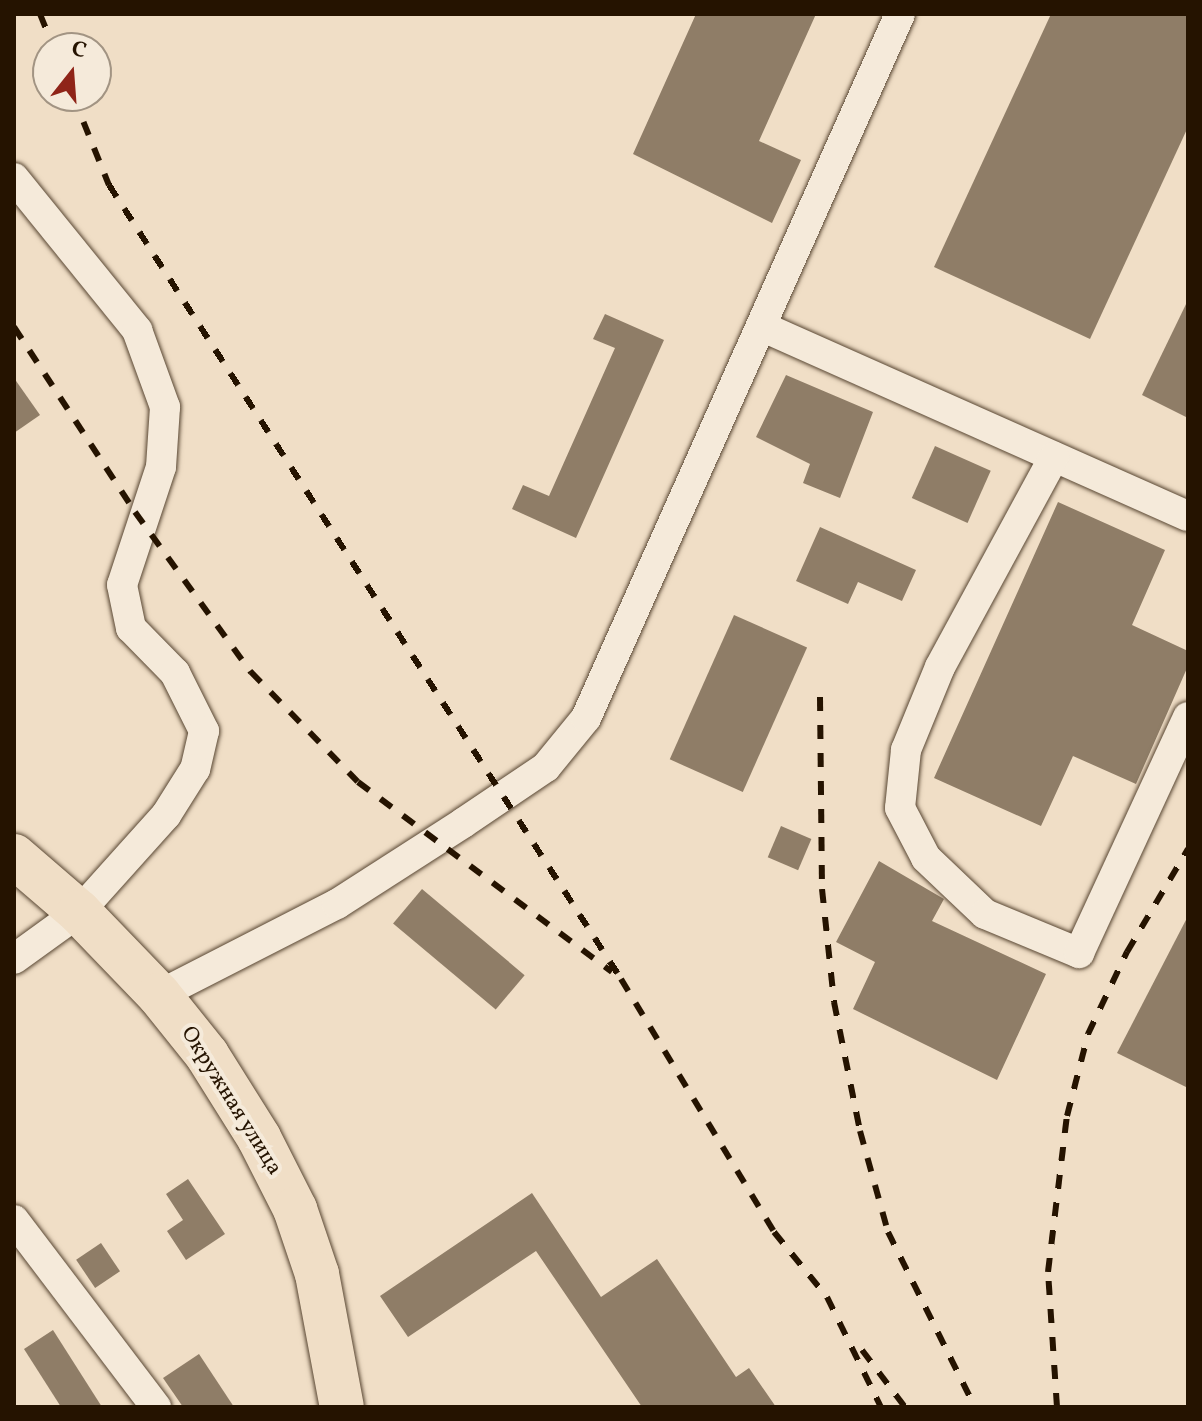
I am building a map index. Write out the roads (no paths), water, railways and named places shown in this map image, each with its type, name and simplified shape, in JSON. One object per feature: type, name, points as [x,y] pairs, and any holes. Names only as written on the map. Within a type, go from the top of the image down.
[{"type":"highway","name":"Окружная улица","points":[[14,856],[79,912],[159,995],[229,1091],[295,1209],[317,1274],[342,1407]]},
{"type":"street","points":[[159,995],[337,904],[546,767],[586,718],[900,14]]},
{"type":"street","points":[[14,178],[137,330],[165,407],[161,467],[122,585],[131,628],[175,673],[204,731],[195,769],[166,815],[79,912],[14,959]]},
{"type":"street","points":[[763,327],[1188,516]]},
{"type":"street","points":[[1054,457],[940,667],[906,750],[900,808],[926,858],[985,914],[1079,953],[1188,717]]},
{"type":"street","points":[[14,1220],[156,1407]]},
{"type":"railway","points":[[40,14],[47,32]]},
{"type":"railway","points":[[79,112],[109,185],[621,979],[774,1232],[827,1297],[881,1407]]},
{"type":"railway","points":[[14,327],[135,512],[251,672],[358,782],[612,972]]},
{"type":"railway","points":[[820,697],[822,889],[834,1002],[860,1131],[888,1232],[975,1407]]},
{"type":"railway","points":[[1057,1407],[1048,1272],[1067,1116],[1088,1034],[1127,952],[1188,849]]},
{"type":"railway","points":[[862,1350],[905,1407]]}]
